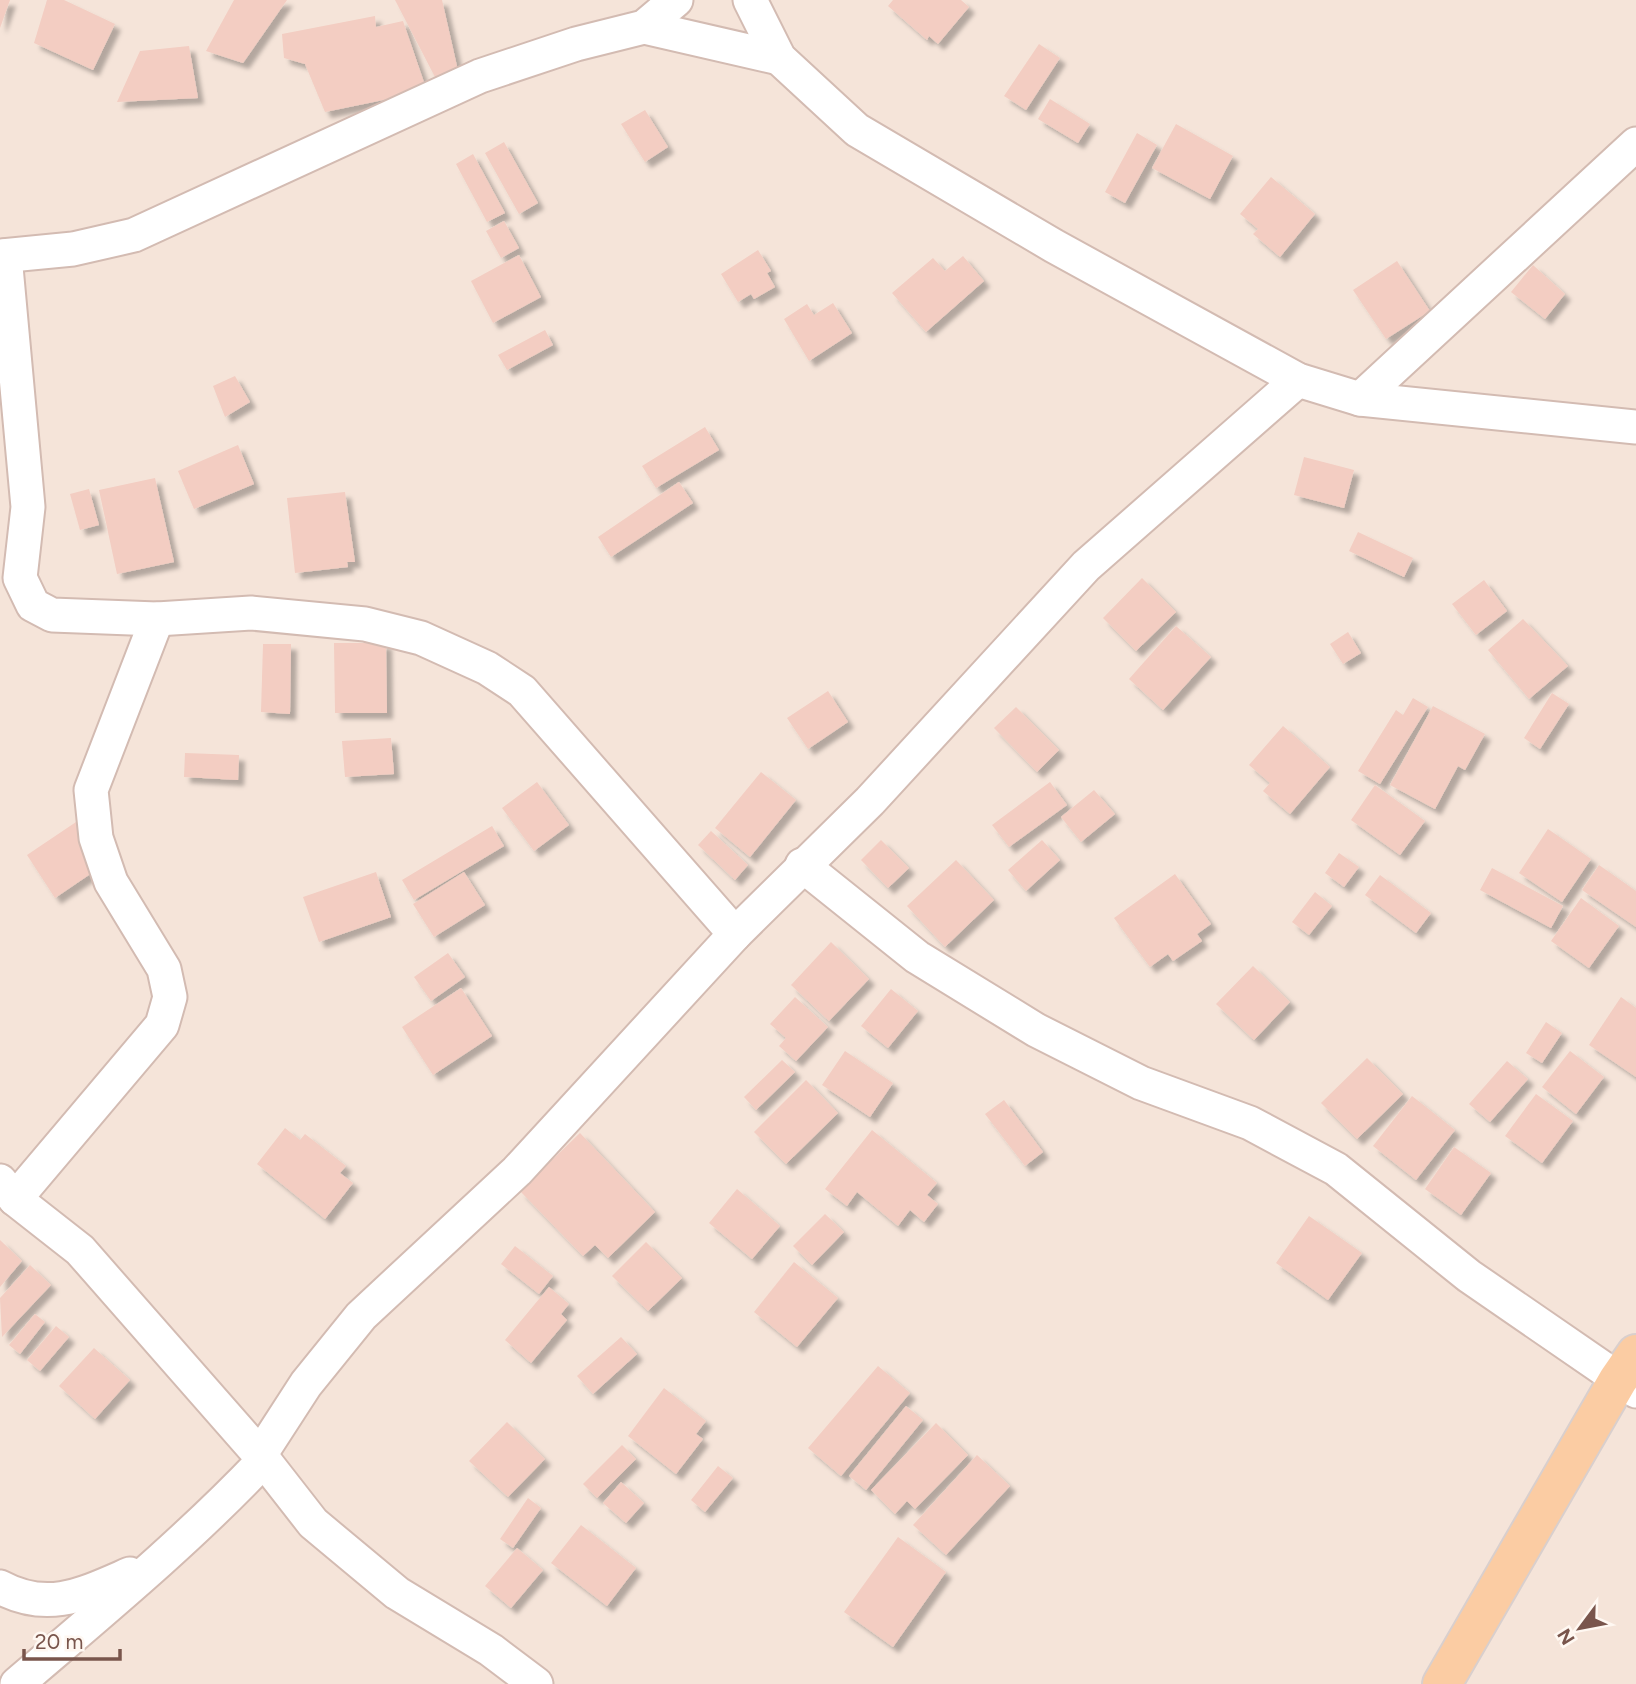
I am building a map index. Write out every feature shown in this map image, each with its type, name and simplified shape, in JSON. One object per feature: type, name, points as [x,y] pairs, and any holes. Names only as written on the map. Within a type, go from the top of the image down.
[{"type":"main road","points":[[1442,1684],[1630,1375]]},
{"type":"street","points":[[676,0],[644,27],[576,44],[480,76],[134,235],[73,249],[2,256],[28,508],[20,578],[33,605],[52,615],[157,619],[251,613],[365,624],[421,638],[487,668],[522,691],[735,934]]},
{"type":"street","points":[[750,0],[779,58],[857,130],[1054,246],[1298,380],[1360,399],[1636,427]]},
{"type":"street","points":[[644,27],[779,58]]},
{"type":"street","points":[[1360,399],[1636,144]]},
{"type":"street","points":[[17,1684],[162,1561],[262,1462],[260,1455],[306,1384],[361,1316],[517,1171],[735,934],[802,865],[870,801],[1086,566],[1298,380]]},
{"type":"street","points":[[157,619],[91,790],[96,838],[111,882],[164,969],[170,997],[162,1025],[8,1190],[80,1250],[260,1455],[313,1523],[397,1592],[491,1650],[536,1684]]},
{"type":"street","points":[[802,865],[917,957],[1036,1030],[1141,1083],[1250,1123],[1336,1169],[1469,1276],[1630,1375]]},
{"type":"street","points":[[0,1587],[15,1595],[45,1602],[84,1594],[162,1561]]},
{"type":"shaded area","points":[[0,0],[1636,0],[1636,1684],[0,1684]]},
{"type":"building","points":[[0,0],[10,0],[0,28]]},
{"type":"building","points":[[47,0],[64,0],[115,24],[93,70],[34,43]]},
{"type":"building","points":[[234,0],[287,0],[243,63],[206,51]]},
{"type":"building","points":[[395,0],[442,0],[459,75],[435,77]]},
{"type":"building","points":[[893,0],[961,0],[969,7],[938,44],[929,36],[927,40],[888,6]]},
{"type":"building","points":[[375,16],[376,27],[403,21],[427,91],[325,112],[305,64],[284,58],[282,34]]},
{"type":"building","points":[[1039,44],[1060,58],[1026,110],[1004,96]]},
{"type":"building","points":[[189,46],[198,98],[117,102],[140,51]]},
{"type":"building","points":[[1050,99],[1090,124],[1078,143],[1038,119]]},
{"type":"building","points":[[645,110],[668,147],[645,162],[621,124]]},
{"type":"building","points":[[1176,124],[1233,156],[1210,199],[1152,168]]},
{"type":"building","points":[[1137,133],[1157,145],[1125,203],[1105,192]]},
{"type":"building","points":[[504,142],[538,203],[519,214],[485,153]]},
{"type":"building","points":[[473,154],[505,213],[487,222],[456,164]]},
{"type":"building","points":[[1271,177],[1315,214],[1280,257],[1253,234],[1258,229],[1240,214]]},
{"type":"building","points":[[504,221],[519,248],[501,258],[486,231]]},
{"type":"building","points":[[758,250],[771,271],[767,273],[775,287],[754,299],[751,294],[738,302],[721,274]]},
{"type":"building","points":[[519,255],[541,297],[493,323],[471,281]]},
{"type":"building","points":[[963,256],[984,281],[926,332],[892,293],[933,258],[945,271]]},
{"type":"building","points":[[1397,261],[1430,311],[1386,339],[1353,290]]},
{"type":"building","points":[[1533,265],[1565,294],[1545,319],[1511,292]]},
{"type":"building","points":[[833,303],[852,333],[809,361],[784,319],[807,304],[814,315]]},
{"type":"building","points":[[545,330],[553,345],[507,370],[498,355]]},
{"type":"building","points":[[235,376],[250,402],[225,417],[213,386]]},
{"type":"building","points":[[705,427],[719,450],[656,488],[642,466]]},
{"type":"building","points":[[238,445],[254,484],[194,509],[178,471]]},
{"type":"building","points":[[1304,457],[1354,470],[1344,508],[1294,495]]},
{"type":"building","points":[[155,478],[174,562],[117,574],[99,490]]},
{"type":"building","points":[[679,482],[693,503],[611,557],[598,537]]},
{"type":"building","points":[[89,489],[99,525],[80,530],[70,494]]},
{"type":"building","points":[[345,492],[355,562],[347,562],[348,567],[295,573],[287,498]]},
{"type":"building","points":[[1358,532],[1413,558],[1404,577],[1349,551]]},
{"type":"building","points":[[1142,578],[1176,612],[1136,651],[1103,618]]},
{"type":"building","points":[[1484,580],[1507,611],[1476,635],[1452,604]]},
{"type":"building","points":[[1523,619],[1568,666],[1529,699],[1488,650]]},
{"type":"building","points":[[1176,626],[1211,657],[1163,710],[1129,679]]},
{"type":"building","points":[[1348,632],[1361,653],[1343,664],[1330,644]]},
{"type":"building","points":[[334,643],[386,643],[387,713],[335,713]]},
{"type":"building","points":[[263,644],[291,644],[290,714],[261,712]]},
{"type":"building","points":[[828,691],[848,722],[808,749],[787,718]]},
{"type":"building","points":[[1552,693],[1569,704],[1540,749],[1524,738]]},
{"type":"building","points":[[1413,698],[1428,707],[1380,784],[1358,771],[1396,710],[1403,715]]},
{"type":"building","points":[[1433,706],[1485,734],[1465,770],[1458,766],[1435,809],[1390,785]]},
{"type":"building","points":[[1016,707],[1059,750],[1037,772],[994,728]]},
{"type":"building","points":[[1283,726],[1330,767],[1290,814],[1263,791],[1270,783],[1249,765]]},
{"type":"building","points":[[391,738],[394,774],[345,777],[342,741]]},
{"type":"building","points":[[185,753],[239,755],[238,780],[184,777]]},
{"type":"building","points":[[761,772],[796,800],[750,857],[715,828]]},
{"type":"building","points":[[537,782],[569,825],[534,851],[502,808]]},
{"type":"building","points":[[1050,782],[1067,805],[1009,847],[992,825]]},
{"type":"building","points":[[1375,785],[1425,821],[1400,855],[1351,820]]},
{"type":"building","points":[[1094,790],[1115,814],[1081,842],[1061,817]]},
{"type":"building","points":[[79,820],[108,862],[55,898],[27,855]]},
{"type":"building","points":[[492,826],[504,846],[414,900],[402,880]]},
{"type":"building","points":[[1548,829],[1591,859],[1562,902],[1519,873]]},
{"type":"building","points":[[711,831],[748,865],[735,880],[698,845]]},
{"type":"building","points":[[881,840],[909,868],[888,888],[861,860]]},
{"type":"building","points":[[1042,840],[1060,860],[1026,891],[1008,870]]},
{"type":"building","points":[[1339,853],[1359,867],[1344,887],[1325,873]]},
{"type":"building","points":[[956,860],[994,900],[945,947],[907,906]]},
{"type":"building","points":[[1599,865],[1636,891],[1636,927],[1582,890]]},
{"type":"building","points":[[1492,868],[1563,906],[1551,928],[1480,890]]},
{"type":"building","points":[[376,872],[391,917],[319,942],[303,897]]},
{"type":"building","points":[[464,872],[485,905],[434,937],[413,904]]},
{"type":"building","points":[[1175,874],[1211,924],[1197,934],[1202,941],[1173,961],[1168,954],[1150,967],[1114,918]]},
{"type":"building","points":[[1380,875],[1431,913],[1416,933],[1365,895]]},
{"type":"building","points":[[1315,892],[1332,906],[1309,935],[1292,922]]},
{"type":"building","points":[[1581,898],[1619,926],[1589,968],[1551,941]]},
{"type":"building","points":[[831,942],[869,979],[829,1021],[791,985]]},
{"type":"building","points":[[448,953],[465,977],[431,1001],[414,977]]},
{"type":"building","points":[[1253,966],[1290,1002],[1254,1040],[1216,1004]]},
{"type":"building","points":[[461,988],[492,1036],[433,1075],[402,1027]]},
{"type":"building","points":[[891,989],[918,1011],[888,1048],[861,1026]]},
{"type":"building","points":[[795,997],[828,1027],[796,1061],[779,1046],[786,1038],[770,1024]]},
{"type":"building","points":[[1621,997],[1636,1008],[1636,1077],[1589,1045]]},
{"type":"building","points":[[1546,1022],[1562,1033],[1542,1063],[1526,1053]]},
{"type":"building","points":[[845,1051],[893,1083],[870,1117],[822,1085]]},
{"type":"building","points":[[1570,1051],[1604,1077],[1576,1114],[1542,1087]]},
{"type":"building","points":[[1367,1058],[1403,1094],[1357,1139],[1321,1103]]},
{"type":"building","points":[[782,1060],[795,1072],[756,1110],[744,1097]]},
{"type":"building","points":[[1507,1061],[1528,1079],[1490,1122],[1469,1104]]},
{"type":"building","points":[[806,1080],[838,1113],[786,1164],[754,1132]]},
{"type":"building","points":[[1536,1094],[1573,1121],[1542,1163],[1505,1136]]},
{"type":"building","points":[[1412,1096],[1455,1130],[1416,1180],[1373,1146]]},
{"type":"building","points":[[1004,1100],[1043,1152],[1025,1166],[985,1114]]},
{"type":"building","points":[[285,1128],[300,1140],[305,1134],[346,1166],[340,1173],[353,1183],[325,1219],[257,1164]]},
{"type":"building","points":[[872,1130],[937,1183],[927,1195],[938,1204],[924,1222],[910,1210],[898,1226],[857,1192],[847,1206],[825,1189]]},
{"type":"building","points":[[580,1133],[655,1212],[608,1258],[595,1245],[583,1256],[520,1191]]},
{"type":"building","points":[[1454,1147],[1491,1173],[1461,1215],[1425,1189]]},
{"type":"building","points":[[737,1189],[780,1226],[752,1259],[709,1223]]},
{"type":"building","points":[[825,1214],[844,1232],[812,1265],[793,1246]]},
{"type":"building","points":[[1309,1216],[1362,1253],[1328,1300],[1276,1263]]},
{"type":"building","points":[[0,1240],[22,1261],[0,1287]]},
{"type":"building","points":[[646,1242],[682,1278],[648,1311],[612,1276]]},
{"type":"building","points":[[515,1246],[553,1276],[539,1294],[501,1264]]},
{"type":"building","points":[[794,1262],[838,1298],[797,1347],[754,1312]]},
{"type":"building","points":[[30,1265],[51,1285],[2,1337],[0,1298]]},
{"type":"building","points":[[549,1287],[569,1304],[561,1314],[567,1320],[531,1363],[505,1340]]},
{"type":"building","points":[[35,1314],[45,1322],[20,1354],[9,1345]]},
{"type":"building","points":[[56,1326],[69,1337],[40,1371],[27,1360]]},
{"type":"building","points":[[621,1337],[637,1354],[593,1394],[577,1376]]},
{"type":"building","points":[[94,1348],[130,1380],[95,1419],[59,1386]]},
{"type":"building","points":[[878,1366],[910,1393],[841,1476],[808,1448]]},
{"type":"building","points":[[664,1388],[706,1421],[696,1434],[703,1439],[676,1474],[628,1436]]},
{"type":"building","points":[[906,1406],[923,1420],[866,1490],[849,1476]]},
{"type":"building","points":[[507,1422],[545,1459],[508,1497],[469,1461]]},
{"type":"building","points":[[936,1423],[968,1455],[915,1509],[907,1501],[895,1514],[871,1490]]},
{"type":"building","points":[[622,1445],[636,1459],[597,1498],[583,1484]]},
{"type":"building","points":[[977,1455],[1010,1486],[946,1555],[913,1525]]},
{"type":"building","points":[[718,1466],[733,1478],[705,1512],[691,1500]]},
{"type":"building","points":[[621,1482],[644,1503],[626,1523],[603,1503]]},
{"type":"building","points":[[528,1498],[541,1508],[513,1548],[500,1539]]},
{"type":"building","points":[[581,1525],[636,1568],[607,1606],[551,1563]]},
{"type":"building","points":[[898,1537],[946,1572],[893,1647],[844,1612]]},
{"type":"building","points":[[517,1548],[543,1570],[511,1608],[485,1586]]}]
